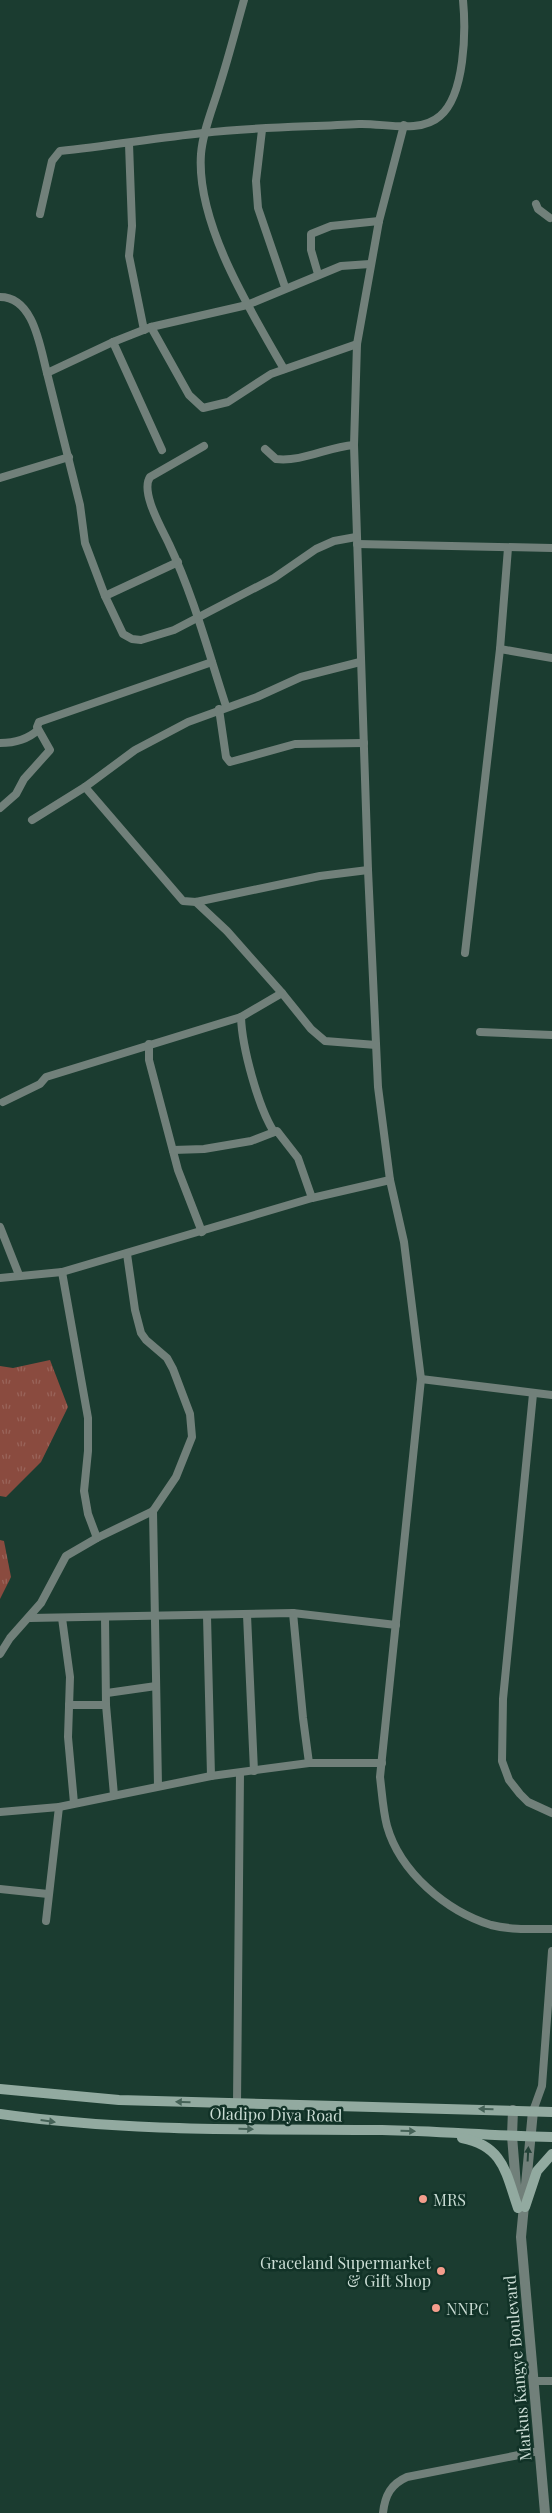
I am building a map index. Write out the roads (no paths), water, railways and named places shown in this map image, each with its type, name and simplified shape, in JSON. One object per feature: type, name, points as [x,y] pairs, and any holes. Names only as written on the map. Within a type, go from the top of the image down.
[{"type":"main road","name":"Oladipo Diya Road","points":[[0,2089],[119,2100],[552,2112]]},
{"type":"main road","name":"Oladipo Diya Road","points":[[0,2114],[60,2122],[173,2128],[426,2131],[552,2137]]},
{"type":"main road","points":[[426,2131],[471,2139],[487,2148],[498,2157],[506,2169],[522,2208]]},
{"type":"main road","points":[[522,2208],[537,2171],[545,2159],[552,2154]]},
{"type":"street","points":[[244,0],[204,133],[201,152],[202,187],[224,255],[247,305],[284,368]]},
{"type":"street","points":[[40,214],[52,161],[57,152],[204,133],[372,123],[418,126],[436,120],[446,110],[455,93],[460,71],[463,0]]},
{"type":"street","points":[[404,125],[379,221],[357,344],[354,445],[368,870],[382,1130],[390,1180],[404,1242],[421,1380],[380,1777],[387,1825],[398,1850],[420,1880],[455,1908],[491,1925],[512,1928],[552,1929]]},
{"type":"street","points":[[262,130],[256,181],[258,208],[285,287]]},
{"type":"street","points":[[129,144],[132,226],[129,256],[148,328],[189,395],[203,408],[228,402],[244,393],[262,379],[284,368],[357,344]]},
{"type":"street","points":[[536,204],[538,209],[551,219]]},
{"type":"street","points":[[318,274],[310,250],[311,234],[331,226],[379,221]]},
{"type":"street","points":[[47,373],[148,328],[247,305],[285,287],[341,266],[370,264]]},
{"type":"street","points":[[0,298],[16,300],[22,306],[37,338],[69,457],[80,504],[86,543],[105,596],[123,634],[132,639],[141,640],[157,636],[200,618],[274,578],[316,548],[334,541],[552,548]]},
{"type":"street","points":[[113,342],[162,450]]},
{"type":"street","points":[[265,448],[276,459],[290,460],[336,446],[354,445]]},
{"type":"street","points":[[204,446],[150,477],[148,482],[152,507],[178,562],[200,618],[222,708],[226,757],[230,762],[295,744],[364,743]]},
{"type":"street","points":[[0,478],[69,457]]},
{"type":"street","points":[[465,953],[500,649],[508,548]]},
{"type":"street","points":[[105,596],[178,562]]},
{"type":"street","points":[[500,649],[552,658]]},
{"type":"street","points":[[0,808],[16,794],[24,779],[50,750],[38,730],[37,725],[39,722],[57,714],[212,662]]},
{"type":"street","points":[[32,820],[85,787],[135,750],[188,722],[222,708],[258,697],[322,670],[360,662]]},
{"type":"street","points":[[0,743],[14,743],[32,736],[38,730]]},
{"type":"street","points":[[85,787],[181,899],[186,902],[196,902],[320,876],[368,870]]},
{"type":"street","points":[[196,902],[227,931],[311,1029],[325,1041],[376,1045]]},
{"type":"street","points":[[3,1102],[40,1084],[46,1077],[94,1064],[149,1044],[241,1017],[282,993]]},
{"type":"street","points":[[241,1017],[244,1043],[258,1098],[274,1132]]},
{"type":"street","points":[[480,1032],[552,1035]]},
{"type":"street","points":[[149,1044],[149,1060],[173,1150],[202,1232]]},
{"type":"street","points":[[173,1150],[204,1149],[251,1141],[274,1132],[281,1134],[292,1148],[303,1168],[312,1198]]},
{"type":"street","points":[[0,1278],[62,1272],[312,1198],[390,1180]]},
{"type":"street","points":[[0,1227],[19,1275]]},
{"type":"street","points":[[0,1654],[10,1638],[30,1618],[41,1602],[66,1556],[96,1538],[153,1511],[176,1477],[192,1437],[190,1414],[173,1369],[167,1358],[146,1340],[141,1333],[135,1310],[127,1254]]},
{"type":"street","points":[[62,1272],[88,1418],[88,1451],[84,1491],[88,1514],[96,1538]]},
{"type":"street","points":[[421,1380],[552,1395]]},
{"type":"street","points":[[533,1394],[503,1699],[502,1761],[509,1780],[520,1794],[528,1802],[552,1813]]},
{"type":"street","points":[[153,1511],[158,1786]]},
{"type":"street","points":[[30,1618],[293,1613],[396,1625]]},
{"type":"street","points":[[293,1613],[309,1763]]},
{"type":"street","points":[[247,1615],[254,1771]]},
{"type":"street","points":[[105,1616],[106,1705],[114,1796]]},
{"type":"street","points":[[207,1616],[211,1776]]},
{"type":"street","points":[[62,1618],[70,1677],[68,1736],[74,1803]]},
{"type":"street","points":[[107,1693],[156,1686]]},
{"type":"street","points":[[69,1705],[106,1705]]},
{"type":"street","points":[[0,1812],[59,1807],[211,1776],[309,1763],[382,1763]]},
{"type":"street","points":[[237,2104],[240,1773]]},
{"type":"street","points":[[46,1922],[59,1807]]},
{"type":"street","points":[[0,1889],[48,1894]]},
{"type":"street","points":[[533,2111],[542,2086],[552,1951]]},
{"type":"street","name":"Markus Kangye Boulevard","points":[[513,2110],[512,2136],[522,2208]]},
{"type":"street","name":"Markus Kangye Boulevard","points":[[533,2111],[521,2221],[532,2381],[545,2513]]},
{"type":"street","points":[[532,2381],[552,2381]]},
{"type":"street","points":[[383,2513],[388,2493],[396,2482],[407,2476],[539,2451]]},
{"type":"place","name":"MRS","points":[[423,2199]]},
{"type":"place","name":"Graceland Supermarket & Gift Shop","points":[[441,2271]]},
{"type":"place","name":"NNPC","points":[[436,2308]]}]
